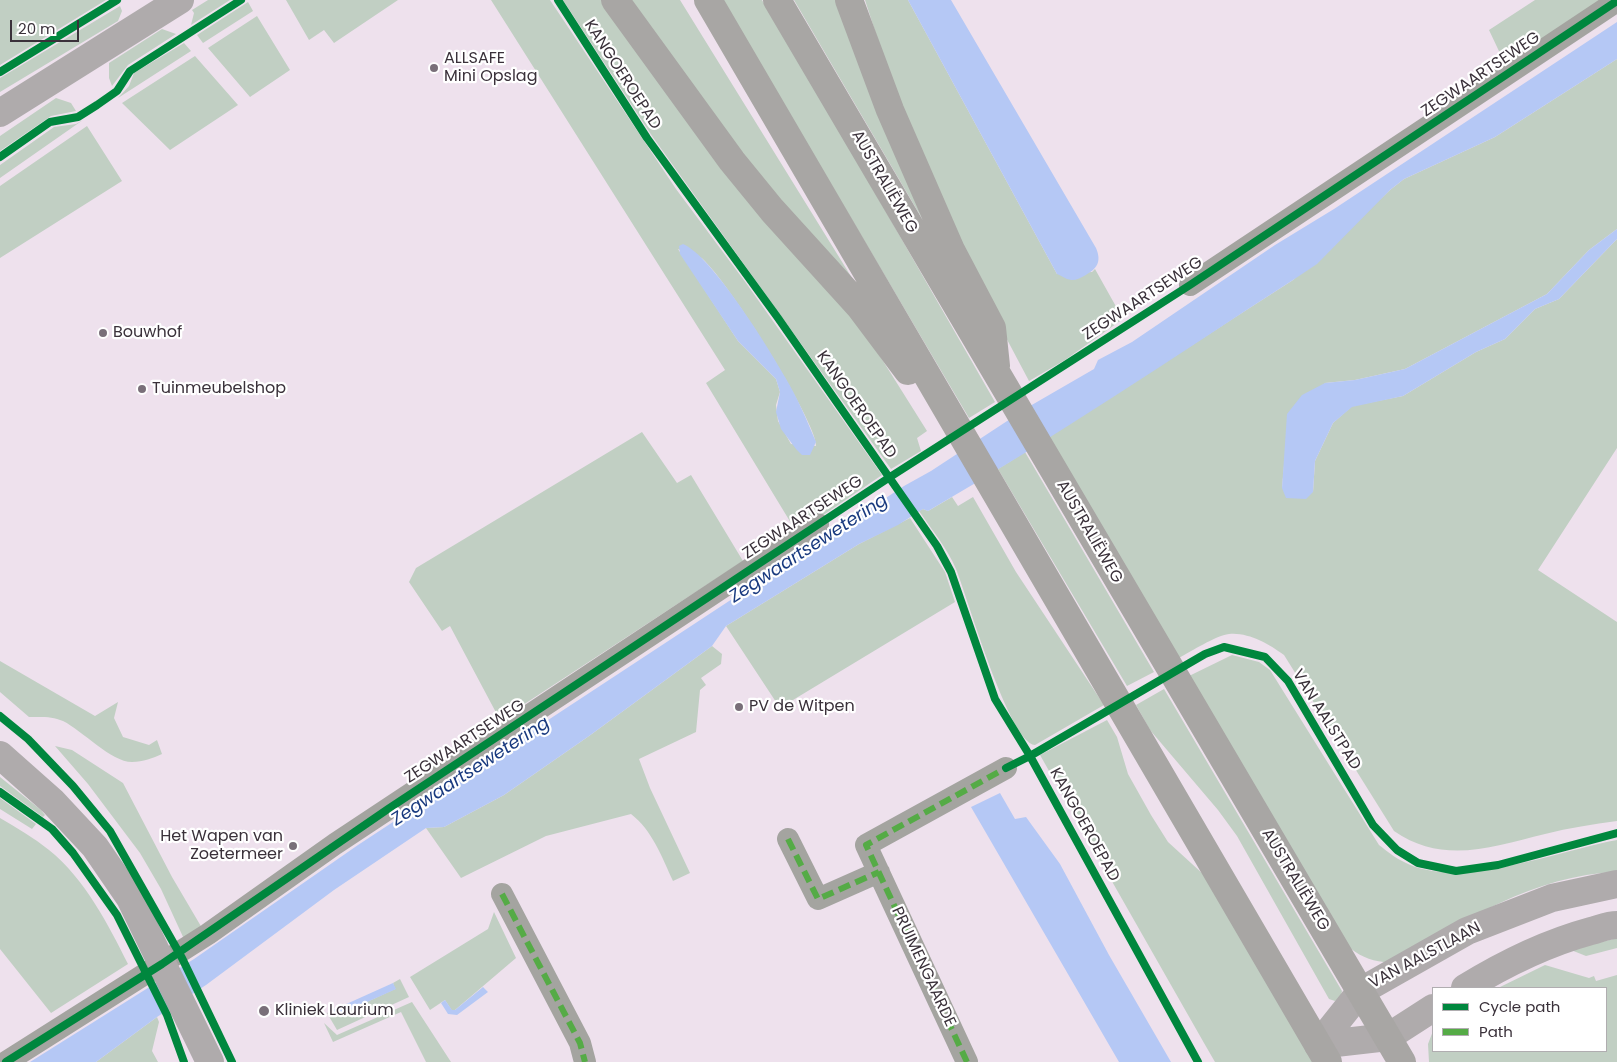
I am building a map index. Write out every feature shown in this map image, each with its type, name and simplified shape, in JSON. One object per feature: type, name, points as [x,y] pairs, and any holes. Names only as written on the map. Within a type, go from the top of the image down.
[{"type":"main road","points":[[615,0],[732,161],[772,210],[860,307],[906,370],[946,408]]},
{"type":"main road","points":[[708,0],[1323,1053]]},
{"type":"main road","name":"AUSTRALIËWEG","points":[[777,0],[1402,1062]]},
{"type":"main road","points":[[849,0],[894,118],[951,250],[992,328],[1000,381]]},
{"type":"street","points":[[0,113],[180,0]]},
{"type":"street","name":"ZEGWAARTSEWEG","points":[[1190,285],[1617,1]]},
{"type":"street","name":"ZEGWAARTSEWEG","points":[[6,1062],[164,967],[335,844],[818,524]]},
{"type":"street","points":[[0,755],[53,802],[95,847],[130,898],[210,1062]]},
{"type":"street","name":"PRUIMENGAARDE","points":[[967,1062],[866,845],[1006,768]]},
{"type":"street","points":[[788,839],[818,900],[879,872]]},
{"type":"street","name":"VAN AALSTLAAN","points":[[1323,1053],[1361,990],[1467,931],[1552,898],[1617,884]]},
{"type":"street","points":[[502,894],[580,1043],[584,1062]]},
{"type":"street","points":[[1467,987],[1488,974],[1569,937],[1617,925]]},
{"type":"street","points":[[1323,1053],[1388,1037],[1432,1009]]},
{"type":"green space","points":[[0,0],[106,0],[0,65]]},
{"type":"green space","points":[[208,0],[230,0],[191,25],[194,13],[192,10]]},
{"type":"green space","points":[[286,0],[398,0],[334,43],[324,30],[309,40]]},
{"type":"green space","points":[[491,0],[550,0],[676,189],[746,283],[882,475],[797,533],[706,383],[725,370]],"holes":[[[678,249],[700,257],[711,268],[746,316],[802,409],[816,446],[791,444],[778,421],[776,405],[780,392],[776,379],[738,341]]]},
{"type":"green space","points":[[563,0],[603,0],[851,310],[927,431],[917,438],[921,451],[891,469],[652,136]]},
{"type":"green space","points":[[623,0],[680,0],[865,299],[779,207]]},
{"type":"green space","points":[[722,0],[762,0],[995,402],[969,418]]},
{"type":"green space","points":[[794,0],[836,0],[934,239]]},
{"type":"green space","points":[[865,0],[908,0],[1057,274],[1092,272],[1095,269],[1123,319],[1065,360],[1029,381],[1002,330],[908,133]]},
{"type":"green space","points":[[1535,0],[1608,0],[1506,66],[1489,30]]},
{"type":"green space","points":[[248,2],[253,11],[203,43],[197,35]]},
{"type":"green space","points":[[120,6],[122,11],[118,21],[0,92],[0,78]]},
{"type":"green space","points":[[257,16],[290,70],[250,97],[208,48]]},
{"type":"green space","points":[[162,29],[176,34],[128,65],[112,86],[109,78],[109,63]]},
{"type":"green space","points":[[184,43],[191,51],[118,98],[129,86],[134,73]]},
{"type":"green space","points":[[195,56],[238,105],[170,150],[122,103]]},
{"type":"green space","points":[[1617,59],[1617,229],[1589,250],[1547,294],[1405,369],[1355,380],[1325,383],[1284,466],[1282,488],[1313,492],[1315,461],[1333,423],[1352,406],[1403,396],[1476,352],[1505,339],[1535,309],[1559,299],[1617,239],[1617,448],[1538,570],[1617,622],[1617,821],[1563,830],[1487,848],[1449,850],[1431,848],[1412,841],[1394,831],[1284,655],[1251,637],[1229,634],[1210,641],[1179,658],[1049,437],[1293,280],[1404,179],[1495,137]]},
{"type":"green space","points":[[56,98],[71,103],[76,111],[51,116],[0,151],[0,136]]},
{"type":"green space","points":[[83,120],[0,178],[0,165],[54,127],[76,124]]},
{"type":"green space","points":[[87,126],[122,181],[0,258],[0,186]]},
{"type":"green space","points":[[642,432],[677,483],[691,475],[743,561],[500,720],[450,626],[442,631],[409,582],[416,568]]},
{"type":"green space","points":[[1025,452],[1154,672],[1127,686],[998,469]]},
{"type":"green space","points":[[952,497],[958,506],[973,497],[1016,572],[1104,705],[1035,745],[1025,738],[1001,696],[956,569],[944,546],[919,511],[923,509],[928,511]]},
{"type":"green space","points":[[910,518],[945,572],[955,602],[788,703],[782,705],[776,702],[726,626],[859,544]]},
{"type":"green space","points":[[712,646],[722,654],[721,664],[701,678],[706,685],[700,690],[696,732],[639,759],[650,788],[690,873],[673,881],[651,836],[631,814],[546,836],[461,878],[426,828],[444,827],[504,795],[589,736]]},
{"type":"green space","points":[[1232,655],[1259,662],[1270,670],[1379,845],[1401,860],[1426,870],[1452,872],[1480,870],[1509,866],[1617,840],[1617,872],[1586,875],[1528,891],[1473,916],[1394,962],[1376,961],[1360,955],[1350,948],[1189,676]]},
{"type":"green space","points":[[0,661],[95,716],[118,702],[114,718],[123,737],[149,745],[157,740],[162,754],[140,761],[124,761],[106,752],[59,719],[29,717],[0,692]]},
{"type":"green space","points":[[1164,689],[1342,991],[1340,999],[1335,1001],[1329,999],[1237,836],[1218,810],[1150,730],[1136,705]]},
{"type":"green space","points":[[1107,720],[1117,737],[1128,774],[1151,815],[1168,842],[1203,874],[1314,1062],[1215,1062],[1040,755]]},
{"type":"green space","points":[[55,746],[72,750],[123,783],[172,877],[202,928],[184,939],[161,889],[140,853],[88,784]]},
{"type":"green space","points":[[0,777],[45,815],[43,817],[0,786]]},
{"type":"green space","points":[[0,798],[36,824],[32,829],[0,809]]},
{"type":"green space","points":[[0,818],[49,850],[74,874],[104,918],[128,964],[51,1013],[0,949]]},
{"type":"green space","points":[[494,912],[516,958],[455,1010],[452,1011],[445,1000],[430,1010],[410,977],[488,929]]},
{"type":"green space","points":[[1617,938],[1617,948],[1586,956],[1571,950]]},
{"type":"green space","points":[[1545,965],[1589,978],[1594,976],[1596,981],[1617,975],[1617,1062],[1429,1062],[1428,1044],[1432,1034],[1432,1052],[1607,1052],[1607,987],[1500,987]]},
{"type":"green space","points":[[400,979],[409,997],[337,1030],[327,1013],[333,1010],[336,1016],[395,989],[393,983]]},
{"type":"green space","points":[[412,1002],[451,1062],[426,1062],[401,1012],[333,1042],[324,1023],[337,1035]]},
{"type":"green space","points":[[157,1017],[159,1022],[152,1051],[158,1062],[96,1062]]},
{"type":"water","points":[[908,0],[951,0],[1096,248],[1098,253],[1097,265],[1088,273],[1072,280],[1057,274]]},
{"type":"water","name":"Zegwaartsewetering","points":[[1617,22],[1617,59],[1495,137],[1404,179],[1390,190],[1317,264],[1293,280],[1021,456],[928,511],[923,509],[898,525],[859,544],[726,626],[712,646],[589,736],[504,795],[444,827],[426,828],[334,890],[206,985],[157,1017],[96,1062],[30,1062],[194,959],[358,845],[904,486],[931,471],[1030,406],[1094,369],[1098,360],[1132,342],[1275,245],[1334,209]]},
{"type":"water","points":[[1617,229],[1617,239],[1559,299],[1535,309],[1505,339],[1476,352],[1403,396],[1352,407],[1333,423],[1315,461],[1313,492],[1306,499],[1286,498],[1282,488],[1287,414],[1302,395],[1325,383],[1355,380],[1405,369],[1547,294],[1589,250]]},
{"type":"water","points":[[683,244],[695,252],[723,283],[777,363],[798,401],[816,442],[810,455],[802,455],[781,429],[776,412],[780,392],[776,379],[738,341],[680,254],[679,246]]},
{"type":"water","points":[[1000,793],[1015,819],[1026,817],[1060,864],[1109,955],[1171,1062],[1119,1062],[971,807]]},
{"type":"water","points":[[393,983],[396,989],[336,1016],[333,1010]]},
{"type":"water","points":[[483,987],[488,992],[457,1015],[448,1014],[441,1003],[445,1000],[452,1010],[455,1010]]},
{"type":"marked path","points":[[967,1062],[866,845],[1006,768]]},
{"type":"marked path","points":[[788,839],[818,899],[879,872]]},
{"type":"marked path","points":[[502,894],[580,1043],[585,1062]]},
{"type":"cycle path","points":[[0,72],[117,0]]},
{"type":"cycle path","points":[[0,157],[50,122],[78,117],[97,105],[117,91],[130,71],[241,0]]},
{"type":"cycle path","name":"KANGOEROEPAD","points":[[558,0],[647,138],[778,318],[937,546],[951,572],[995,699],[1030,756],[1198,1062]]},
{"type":"cycle path","points":[[6,1062],[162,964],[388,809],[890,477],[1190,285],[1617,1]]},
{"type":"cycle path","name":"VAN AALSTPAD","points":[[1006,768],[1030,756],[1205,654],[1224,647],[1265,657],[1288,681],[1373,825],[1397,850],[1418,863],[1456,871],[1498,865],[1617,833]]},
{"type":"cycle path","points":[[0,716],[28,739],[73,786],[110,831],[182,958],[232,1062]]},
{"type":"cycle path","points":[[0,792],[52,829],[73,853],[117,915],[167,1015],[184,1062]]},
{"type":"place","name":"ALLSAFE Mini Opslag","points":[[434,68]]},
{"type":"place","name":"Bouwhof","points":[[103,333]]},
{"type":"place","name":"Tuinmeubelshop","points":[[142,389]]},
{"type":"place","name":"PV de Witpen","points":[[739,707]]},
{"type":"place","name":"Het Wapen van Zoetermeer","points":[[293,846]]},
{"type":"place","name":"Kliniek Laurium","points":[[264,1011]]}]
